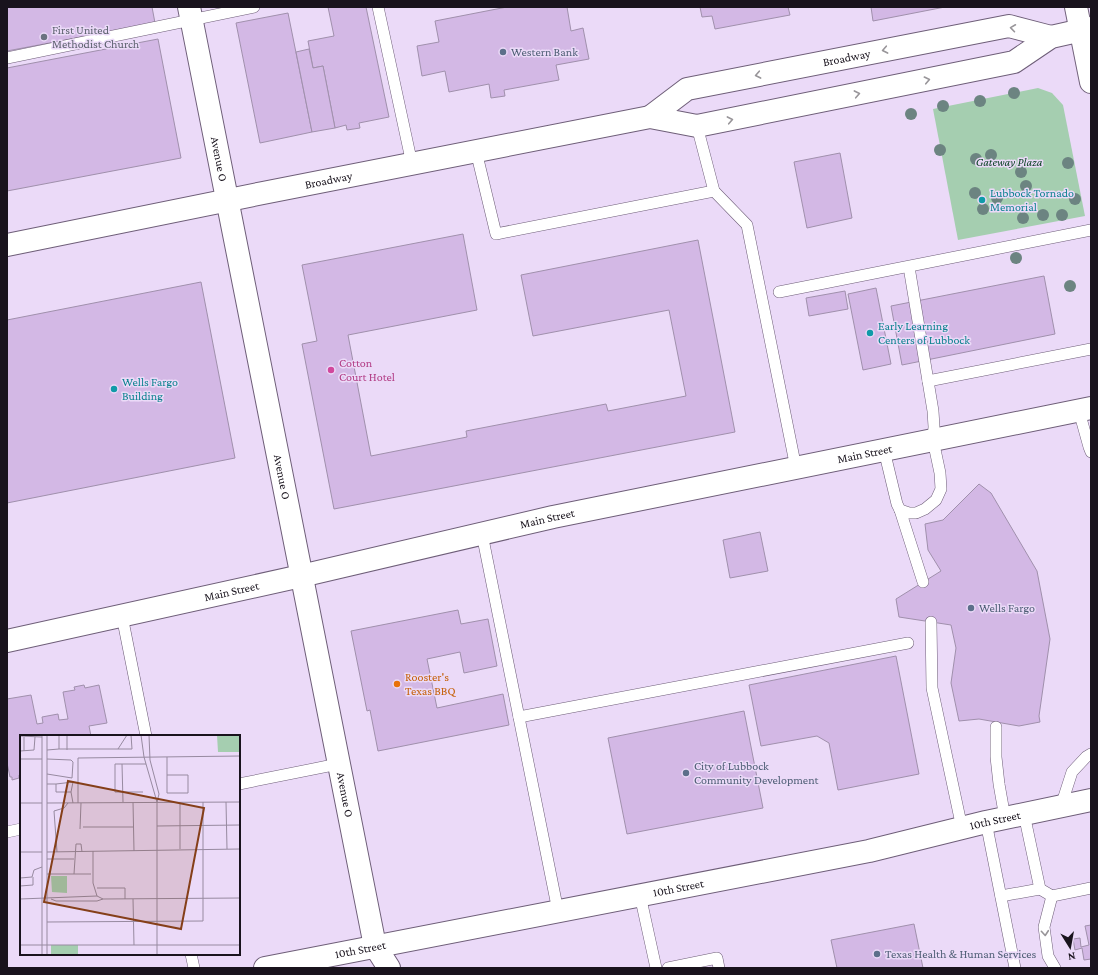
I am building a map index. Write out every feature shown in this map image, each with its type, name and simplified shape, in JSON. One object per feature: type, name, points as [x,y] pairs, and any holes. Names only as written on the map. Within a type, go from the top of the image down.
[{"type":"main road","points":[[1076,7],[1086,29],[1091,82]]},
{"type":"main road","name":"Avenue O","points":[[190,13],[375,946],[389,968]]},
{"type":"main road","name":"Broadway","points":[[650,117],[687,89],[1009,26],[1051,37]]},
{"type":"main road","name":"Broadway","points":[[7,245],[226,200],[650,117],[697,126],[1014,62],[1051,37],[1086,29]]},
{"type":"main road","name":"Main Street","points":[[7,641],[301,576],[553,517],[1085,410]]},
{"type":"main road","name":"10th Street","points":[[265,968],[869,851],[1005,818],[1091,800]]},
{"type":"main road","name":"Avenue O","points":[[371,968],[375,946]]},
{"type":"lane","points":[[7,58],[190,13],[254,7]]},
{"type":"lane","points":[[378,7],[412,164]]},
{"type":"lane","points":[[697,126],[714,191],[747,225],[796,468]]},
{"type":"lane","points":[[476,151],[496,234],[714,191]]},
{"type":"lane","points":[[779,292],[1091,230]]},
{"type":"lane","points":[[900,510],[909,513],[916,513],[925,509],[936,500],[941,489],[940,473],[933,440],[934,419],[909,267]]},
{"type":"lane","points":[[928,381],[1091,350]]},
{"type":"lane","points":[[1085,410],[1089,447],[1091,452]]},
{"type":"lane","points":[[884,450],[897,504],[923,582]]},
{"type":"lane","points":[[482,534],[558,911]]},
{"type":"lane","points":[[122,616],[146,735]]},
{"type":"lane","points":[[931,622],[932,688],[962,828]]},
{"type":"lane","points":[[519,717],[908,643]]},
{"type":"lane","points":[[996,727],[996,757],[1005,818],[1001,896],[1015,968]]},
{"type":"lane","points":[[1061,806],[1072,772],[1086,757],[1091,754]]},
{"type":"lane","points":[[240,784],[338,764]]},
{"type":"lane","points":[[1005,818],[1040,889],[1052,896],[1091,888]]},
{"type":"lane","points":[[7,832],[20,829]]},
{"type":"lane","points":[[1001,896],[1040,889]]},
{"type":"lane","points":[[640,895],[656,968]]},
{"type":"lane","points":[[1052,896],[1044,927],[1048,956],[1055,968]]},
{"type":"lane","points":[[191,955],[194,968]]},
{"type":"lane","points":[[668,968],[717,958],[718,968]]},
{"type":"green space","name":"Gateway Plaza","points":[[1038,88],[1052,93],[1063,105],[1085,216],[958,240],[933,109]]},
{"type":"building","name":"First United Methodist Church","points":[[7,7],[152,7],[155,23],[7,51]]},
{"type":"building","points":[[328,7],[366,7],[389,117],[359,123],[360,128],[347,130],[346,125],[335,128],[323,66],[313,68],[308,41],[334,36]]},
{"type":"building","name":"Western Bank","points":[[507,7],[567,7],[571,31],[583,28],[589,59],[556,65],[559,80],[504,90],[505,96],[491,98],[489,84],[449,92],[445,71],[422,76],[417,46],[439,42],[435,21]]},
{"type":"building","points":[[700,7],[788,7],[790,15],[715,29],[712,16],[702,17]]},
{"type":"building","points":[[871,7],[945,7],[873,21]]},
{"type":"building","points":[[288,13],[312,132],[260,143],[236,23]]},
{"type":"building","points":[[158,39],[181,158],[7,191],[7,68]]},
{"type":"building","points":[[309,49],[313,68],[323,66],[335,128],[312,132],[296,52]]},
{"type":"building","points":[[840,153],[852,218],[807,228],[794,162]]},
{"type":"building","name":"Cotton Court Hotel","points":[[463,234],[477,310],[348,335],[371,456],[467,437],[466,431],[606,404],[608,411],[686,396],[669,310],[533,336],[521,275],[698,240],[735,432],[334,509],[302,344],[317,341],[302,265]]},
{"type":"building","points":[[1044,276],[1055,334],[902,365],[891,306]]},
{"type":"building","name":"Wells Fargo Building","points":[[201,282],[235,458],[7,503],[7,320]]},
{"type":"building","name":"Early Learning Centers of Lubbock","points":[[876,288],[891,364],[863,370],[848,294]]},
{"type":"building","points":[[845,291],[848,309],[809,316],[806,298]]},
{"type":"building","name":"Wells Fargo","points":[[979,484],[991,493],[1037,571],[1050,639],[1039,716],[1040,722],[1019,726],[979,719],[959,721],[951,683],[956,648],[951,625],[899,617],[896,599],[941,571],[928,550],[925,524],[943,520]]},
{"type":"building","points":[[760,532],[768,571],[730,578],[723,540]]},
{"type":"building","name":"Rooster's Texas BBQ","points":[[458,610],[461,624],[488,619],[497,666],[464,673],[460,652],[427,659],[437,708],[503,694],[509,725],[378,751],[370,710],[367,711],[351,631]]},
{"type":"building","points":[[896,656],[919,774],[838,790],[829,743],[817,736],[761,746],[749,685]]},
{"type":"building","points":[[84,685],[85,688],[99,685],[107,723],[89,726],[91,735],[20,735],[20,775],[19,778],[12,780],[7,763],[7,699],[31,695],[37,724],[43,723],[42,717],[58,714],[59,720],[68,719],[63,692],[75,690],[74,687]]},
{"type":"building","name":"City of Lubbock Community Development","points":[[744,711],[763,808],[627,834],[608,738]]},
{"type":"building","name":"Texas Health & Human Services","points":[[914,924],[923,968],[837,968],[831,940]]},
{"type":"building","points":[[1091,925],[1091,959],[1084,960],[1082,948],[1075,950],[1073,939],[1080,938],[1081,947],[1089,945],[1085,926]]},
{"type":"place","name":"First United Methodist Church","points":[[44,37]]},
{"type":"place","name":"Western Bank","points":[[503,52]]},
{"type":"place","name":"Lubbock Tornado Memorial","points":[[982,200]]},
{"type":"place","name":"Early Learning Centers of Lubbock","points":[[870,333]]},
{"type":"place","name":"Cotton Court Hotel","points":[[331,370]]},
{"type":"place","name":"Wells Fargo Building","points":[[114,389]]},
{"type":"place","name":"Wells Fargo","points":[[971,608]]},
{"type":"place","name":"Rooster's Texas BBQ","points":[[397,684]]},
{"type":"place","name":"City of Lubbock Community Development","points":[[686,773]]},
{"type":"place","name":"Texas Health & Human Services","points":[[877,954]]}]
